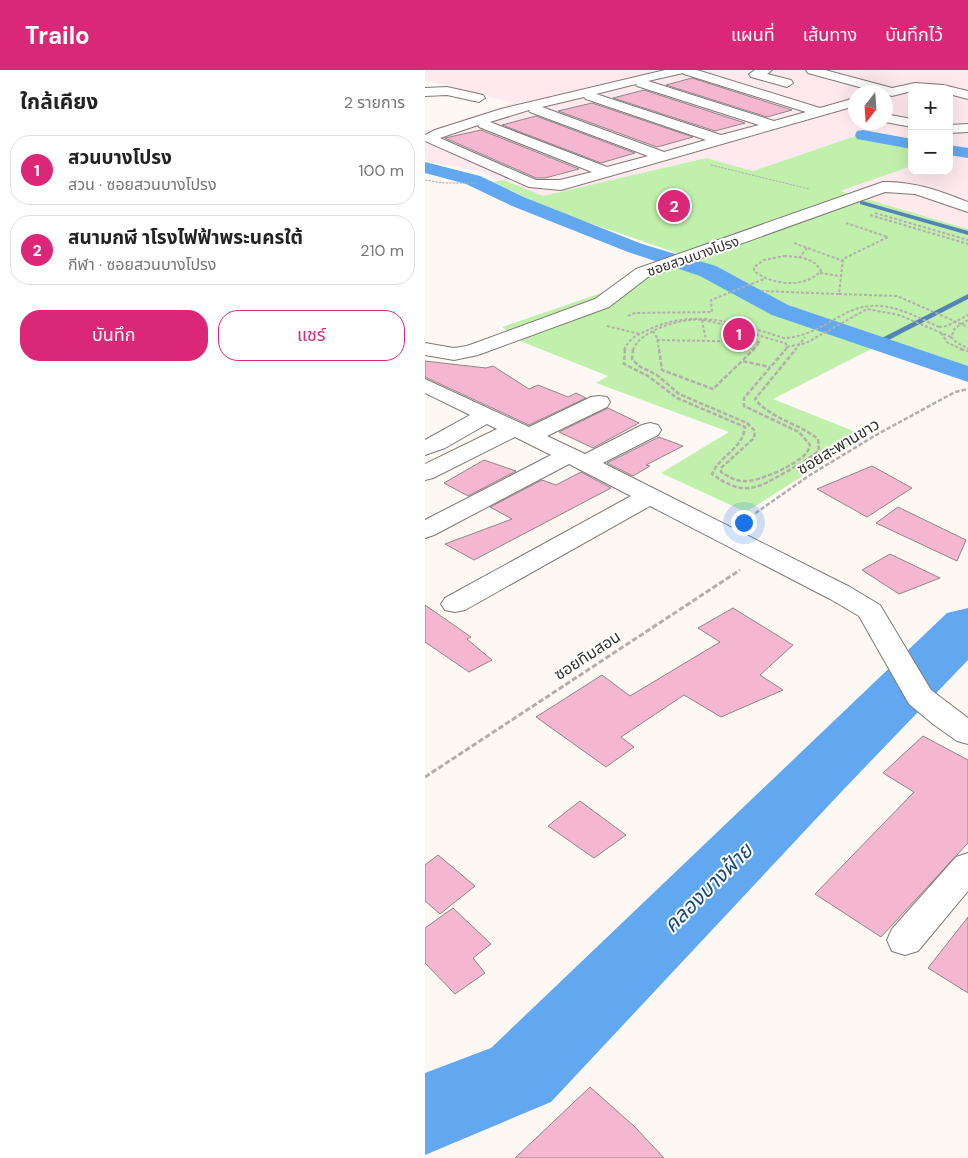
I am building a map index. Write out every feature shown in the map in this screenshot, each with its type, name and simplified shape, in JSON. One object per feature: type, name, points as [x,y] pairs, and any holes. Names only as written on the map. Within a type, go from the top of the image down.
[{"type":"street","points":[[820,112],[684,70],[515,110],[429,138],[533,184],[561,185],[608,173],[848,104]]},
{"type":"street","points":[[766,70],[755,74],[802,88]]},
{"type":"street","points":[[812,70],[841,81]]},
{"type":"street","points":[[799,72],[857,85]]},
{"type":"street","points":[[822,86],[841,81]]},
{"type":"street","points":[[641,83],[773,125]]},
{"type":"street","points":[[893,92],[908,89]]},
{"type":"street","points":[[425,92],[447,91],[479,98]]},
{"type":"street","points":[[953,91],[968,95]]},
{"type":"street","points":[[590,96],[721,140]]},
{"type":"street","points":[[535,108],[665,156]]},
{"type":"street","points":[[893,119],[908,121]]},
{"type":"street","points":[[484,124],[608,173]]},
{"type":"street","points":[[953,129],[968,128]]},
{"type":"street","name":"ซอยสวนบางโปรง","points":[[425,349],[453,354],[471,351],[602,303],[642,274],[883,187],[901,186],[915,189],[968,207]]},
{"type":"street","points":[[425,385],[577,459],[763,554],[869,611],[920,697],[944,717],[968,733]]},
{"type":"street","points":[[425,473],[521,432],[599,402]]},
{"type":"street","points":[[425,448],[437,444],[486,415]]},
{"type":"street","points":[[425,530],[577,459],[650,430]]},
{"type":"street","points":[[455,604],[649,496]]},
{"type":"street","points":[[905,940],[968,867]]},
{"type":"path","points":[[703,164],[849,200],[850,206],[968,242]]},
{"type":"path","points":[[425,180],[444,184],[479,183]]},
{"type":"path","points":[[869,215],[968,242]]},
{"type":"path","points":[[839,294],[843,258],[888,237],[846,223],[854,220]]},
{"type":"path","points":[[802,239],[793,242],[843,261]]},
{"type":"path","points":[[799,258],[807,248]]},
{"type":"path","points":[[820,273],[820,266],[814,262],[799,258],[773,257],[757,263],[754,267],[754,271],[764,278],[779,282],[795,283],[813,279],[820,273],[840,276]]},
{"type":"path","points":[[627,316],[635,313],[711,312],[711,300],[764,278]]},
{"type":"path","points":[[761,291],[897,296],[968,327]]},
{"type":"path","points":[[805,337],[784,338],[707,316],[671,320],[651,328],[625,344],[622,356],[624,364],[648,376],[677,398],[745,427],[745,435],[742,442],[715,464],[712,474],[723,482],[741,488],[758,488],[809,458],[819,450],[818,439],[809,430],[760,408],[755,399],[805,337],[855,309],[869,305],[889,308],[939,327],[947,326],[968,315]]},
{"type":"path","points":[[787,347],[785,343],[719,323],[702,320],[673,324],[638,339],[633,346],[632,359],[639,366],[657,375],[679,394],[747,423],[755,431],[754,438],[748,446],[721,468],[721,472],[735,481],[758,481],[807,453],[809,445],[806,437],[795,429],[772,421],[745,406],[745,398],[787,347],[806,343],[867,309],[884,310],[908,319],[951,337],[957,343],[968,348]]},
{"type":"path","points":[[702,320],[706,340]]},
{"type":"path","points":[[951,337],[955,328],[968,320]]},
{"type":"path","points":[[610,322],[601,325],[646,335]]},
{"type":"path","points":[[939,327],[943,339],[953,347],[968,348]]},
{"type":"path","points":[[651,328],[657,340],[661,370],[713,389],[760,342],[657,340]]},
{"type":"path","points":[[742,361],[770,367]]},
{"type":"path","name":"ซอยสะพานขาว","points":[[725,535],[826,465],[955,392],[968,389]]},
{"type":"path","name":"ซอยทิมสอน","points":[[425,777],[763,554]]},
{"type":"shaded area","points":[[425,70],[968,70],[968,229],[839,191],[908,167],[908,175],[953,175],[953,153],[960,150],[953,149],[953,85],[908,85],[908,140],[864,133],[753,171],[706,158],[533,199],[483,172],[425,161],[425,131],[513,103],[425,80]]},
{"type":"green space","points":[[864,133],[908,140],[908,167],[840,191],[968,229],[968,372],[889,340],[773,399],[866,436],[746,512],[661,473],[729,432],[596,383],[608,376],[520,341],[502,327],[697,260],[552,210],[493,182],[504,180],[543,196],[706,158],[753,171]]},
{"type":"building","points":[[692,78],[792,110],[767,117],[666,85]]},
{"type":"building","points":[[644,90],[745,123],[715,131],[613,98]]},
{"type":"building","points":[[592,103],[693,137],[657,147],[558,111]]},
{"type":"building","points":[[536,116],[635,153],[601,163],[502,125]]},
{"type":"building","points":[[481,130],[579,169],[545,178],[536,178],[445,138]]},
{"type":"building","points":[[425,361],[486,368],[493,366],[529,389],[538,385],[568,397],[576,393],[586,398],[529,425],[425,377]]},
{"type":"building","points":[[608,408],[639,423],[593,448],[559,432]]},
{"type":"building","points":[[659,437],[683,446],[646,465],[650,466],[633,476],[607,463]]},
{"type":"building","points":[[484,460],[516,471],[468,496],[444,483]]},
{"type":"building","points":[[872,466],[912,488],[867,517],[817,489]]},
{"type":"building","points":[[581,472],[611,488],[474,560],[445,544],[512,519],[490,507],[542,480],[556,485]]},
{"type":"building","points":[[898,507],[966,540],[957,561],[876,523]]},
{"type":"building","points":[[890,554],[940,578],[899,594],[862,570]]},
{"type":"building","points":[[425,605],[471,637],[467,639],[492,660],[469,672],[425,642]]},
{"type":"building","points":[[733,608],[793,645],[760,675],[783,690],[721,717],[684,695],[621,737],[634,747],[606,767],[536,717],[602,675],[630,696],[720,642],[698,628]]},
{"type":"building","points":[[923,736],[968,760],[968,843],[881,937],[815,894],[914,792],[883,773]]},
{"type":"building","points":[[580,801],[626,835],[594,858],[548,826]]},
{"type":"building","points":[[438,855],[475,886],[440,914],[425,901],[425,865]]},
{"type":"building","points":[[453,908],[491,944],[473,958],[485,973],[455,994],[425,963],[425,928]]},
{"type":"building","points":[[968,917],[968,993],[928,968]]},
{"type":"building","points":[[590,1087],[635,1127],[664,1158],[515,1158]]},
{"type":"waterway","points":[[863,135],[908,143]]},
{"type":"waterway","points":[[953,151],[968,153]]},
{"type":"waterway","points":[[425,167],[473,180],[519,202],[635,248],[708,271],[780,310],[968,374]]},
{"type":"waterway","points":[[862,203],[968,233]]},
{"type":"waterway","points":[[876,343],[968,296]]},
{"type":"waterway","name":"คลองบางฝ้าย","points":[[425,1114],[521,1075],[820,772],[968,626]]},
{"type":"place","name":"สนามกฬี าโรงไฟฟ้าพระนครใต้","points":[[674,206]]},
{"type":"place","name":"สวนบางโปรง","points":[[739,334]]}]
